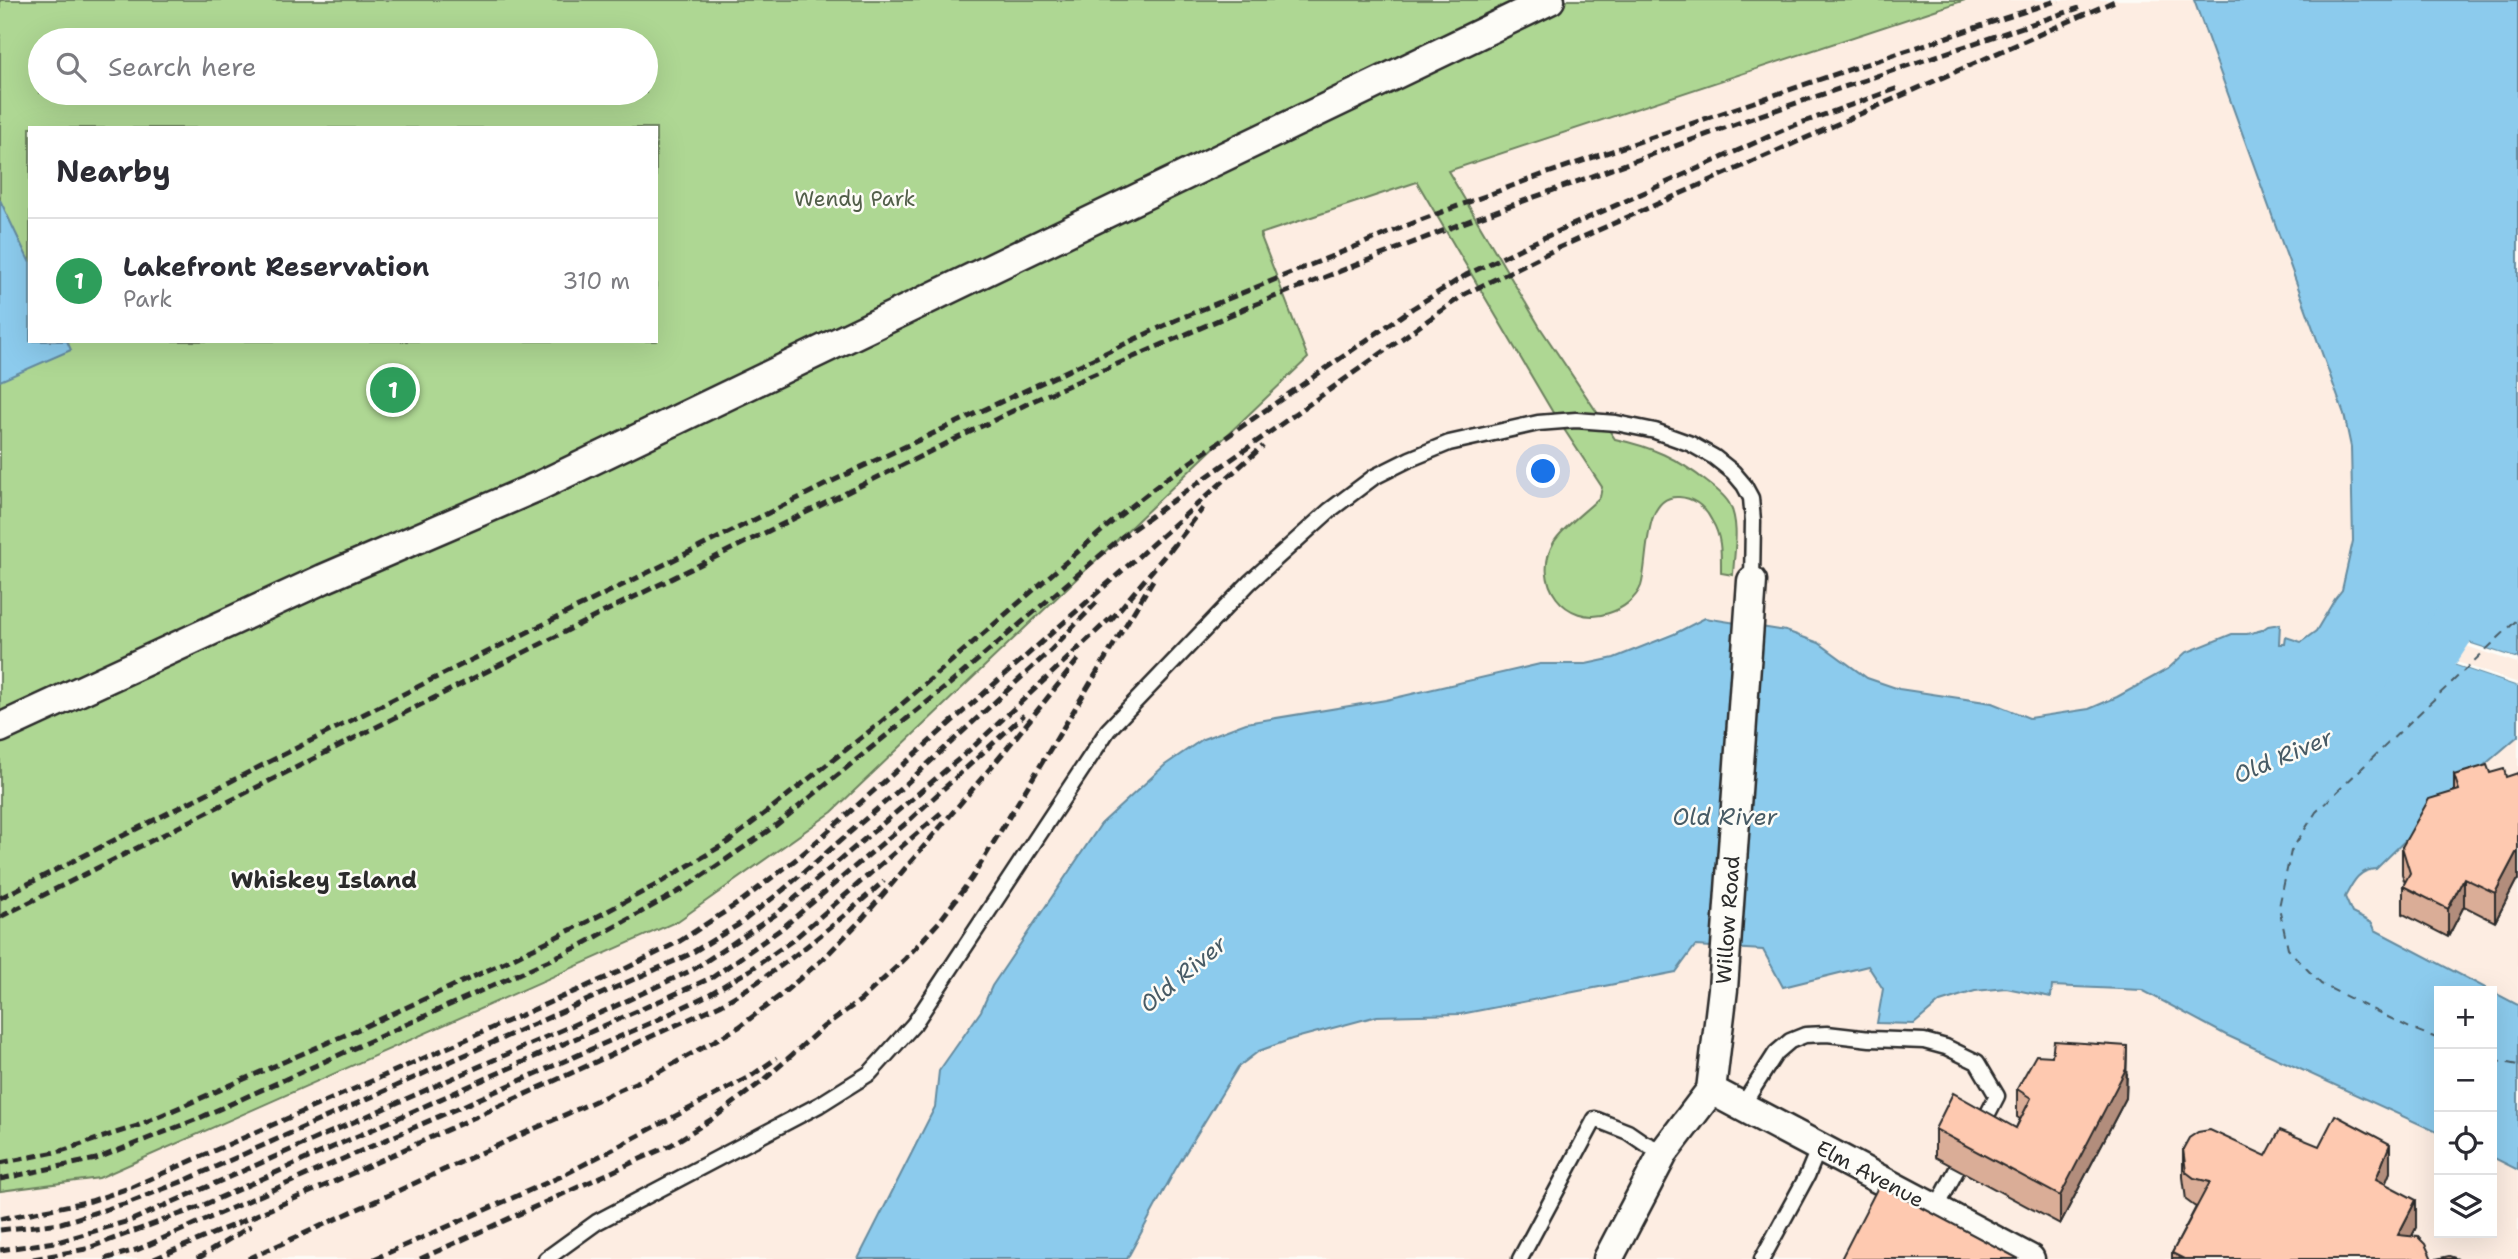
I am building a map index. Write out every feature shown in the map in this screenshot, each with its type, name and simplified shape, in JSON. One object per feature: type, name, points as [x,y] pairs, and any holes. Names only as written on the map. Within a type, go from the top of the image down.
[{"type":"street","points":[[0,728],[323,579],[539,486],[1550,0]]},
{"type":"street","name":"Willow Road","points":[[1711,1090],[1723,989],[1752,581]]},
{"type":"street","points":[[1608,1259],[1664,1152],[1711,1090]]},
{"type":"street","name":"Elm Avenue","points":[[1711,1090],[2030,1259]]},
{"type":"lane","points":[[546,1259],[597,1222],[819,1105],[870,1073],[914,1024],[1108,730],[1250,582],[1330,510],[1374,477],[1410,458],[1449,443],[1538,423],[1576,420],[1616,423],[1655,431],[1691,444],[1714,457],[1744,485],[1751,498],[1753,521],[1752,581]]},
{"type":"lane","points":[[1742,1107],[1776,1053],[1790,1041],[1805,1035],[1827,1034],[1871,1040],[1924,1041],[1947,1047],[1978,1062],[1997,1096],[1977,1134]]},
{"type":"lane","points":[[1520,1259],[1595,1119],[1628,1132],[1664,1152]]},
{"type":"lane","points":[[1762,1259],[1807,1176],[1819,1147]]},
{"type":"lane","points":[[1936,1209],[1957,1169]]},
{"type":"shaded area","points":[[1965,0],[2194,0],[2344,414],[2351,447],[2353,541],[2342,591],[2315,631],[2301,642],[2285,637],[2285,644],[2278,644],[2280,625],[2246,634],[2232,634],[2185,653],[2168,669],[2118,697],[2089,709],[2029,718],[1992,703],[1899,689],[1867,678],[1819,643],[1786,631],[1705,618],[1614,658],[1586,664],[1540,664],[1386,700],[1246,723],[1101,824],[992,986],[981,1011],[939,1071],[935,1107],[858,1259],[0,1259],[0,1191],[100,1178],[678,921],[832,812],[1308,358],[1259,234]]},
{"type":"shaded area","points":[[2431,631],[2518,659],[2518,686],[2424,654]]},
{"type":"shaded area","points":[[2518,736],[2518,1005],[2497,994],[2497,986],[2482,986],[2375,930],[2372,923],[2352,913],[2344,897],[2357,877]]},
{"type":"shaded area","points":[[1694,946],[1764,950],[1783,986],[1868,966],[1883,989],[1878,1023],[1914,1024],[1940,1002],[1975,991],[2006,988],[2051,997],[2051,986],[2142,990],[2226,1035],[2434,1131],[2434,1238],[2497,1238],[2497,1160],[2518,1170],[2518,1259],[1127,1259],[1175,1170],[1238,1066],[1259,1051],[1292,1039],[1377,1016],[1461,1014],[1676,972]]},
{"type":"green space","name":"Wendy Park","points":[[0,0],[1965,0],[1448,171],[1541,329],[1615,439],[1641,446],[1674,460],[1713,487],[1728,502],[1736,530],[1733,575],[1721,573],[1719,539],[1706,511],[1695,501],[1679,497],[1667,499],[1653,517],[1641,586],[1628,603],[1609,613],[1593,616],[1579,614],[1556,598],[1547,572],[1548,557],[1554,542],[1600,497],[1602,487],[1552,411],[1417,182],[1260,234],[1308,358],[832,812],[678,921],[99,1178],[0,1191]]},
{"type":"water","points":[[2194,0],[2518,0],[2518,659],[2432,631],[2424,654],[2518,686],[2518,736],[2467,780],[2376,869],[2360,874],[2345,897],[2352,913],[2372,923],[2375,930],[2481,986],[2434,986],[2434,1131],[2226,1035],[2142,990],[2052,986],[2051,997],[2006,988],[1975,991],[1940,1002],[1914,1024],[1877,1023],[1883,989],[1868,966],[1783,987],[1763,950],[1695,946],[1676,972],[1461,1014],[1377,1016],[1292,1039],[1259,1051],[1238,1067],[1175,1170],[1127,1259],[858,1259],[935,1107],[939,1071],[981,1011],[992,986],[1101,824],[1165,765],[1203,739],[1246,723],[1386,700],[1540,664],[1586,664],[1614,658],[1674,634],[1705,618],[1786,631],[1819,643],[1867,678],[1899,689],[1992,703],[2029,718],[2089,709],[2168,669],[2185,653],[2232,634],[2247,634],[2280,624],[2279,644],[2285,644],[2286,637],[2301,642],[2316,631],[2342,590],[2353,541],[2351,447],[2344,414]]},
{"type":"water","points":[[0,200],[28,259],[28,343],[68,343],[71,350],[0,381]]},
{"type":"water","points":[[2497,994],[2518,1005],[2518,1170],[2497,1160]]},
{"type":"pier","points":[[2431,631],[2518,659],[2517,663],[2433,635],[2428,652],[2518,683],[2518,686],[2424,654]]},
{"type":"building","points":[[2487,765],[2490,773],[2504,769],[2506,777],[2518,773],[2518,852],[2495,893],[2464,878],[2448,909],[2403,886],[2410,873],[2402,847],[2429,799],[2459,790],[2454,775]]},
{"type":"building","points":[[2054,1041],[2127,1046],[2126,1069],[2060,1196],[1935,1129],[1953,1093],[2016,1128],[2031,1098],[2017,1089],[2036,1055],[2052,1056]]},
{"type":"building","points":[[2335,1115],[2390,1144],[2376,1179],[2416,1200],[2398,1235],[2418,1237],[2425,1244],[2432,1259],[2184,1259],[2172,1253],[2210,1182],[2194,1178],[2186,1172],[2183,1149],[2189,1138],[2198,1132],[2210,1130],[2266,1156],[2280,1130],[2319,1146]]},
{"type":"building","points":[[1879,1185],[2019,1259],[1841,1259]]},
{"type":"building","points":[[2449,1256],[2458,1259],[2436,1259]]},
{"type":"waterway","name":"Old River","points":[[2397,707],[2401,705],[2494,565],[2518,504]]},
{"type":"ferry route","points":[[2434,1037],[2321,984],[2288,949],[2279,907],[2291,851],[2316,812],[2518,619]]},
{"type":"ferry route","points":[[2497,1061],[2518,1065]]},
{"type":"railway","points":[[0,898],[855,470],[1176,320],[1418,221],[1536,177],[2059,0]]},
{"type":"railway","points":[[0,1179],[96,1159],[195,1120],[580,946],[683,889],[775,826],[952,682],[1123,536],[1465,294],[1558,248],[2117,0]]},
{"type":"railway","points":[[0,917],[628,600],[1035,400],[1246,308],[1463,223],[1755,117],[2079,8]]},
{"type":"railway","points":[[0,1163],[61,1151],[137,1126],[499,965],[656,885],[728,842],[880,723],[1119,516],[1166,479],[1413,308],[1466,275],[1532,243],[1790,127],[1901,87]]},
{"type":"railway","points":[[0,1219],[91,1201],[132,1187],[621,971],[680,941],[740,902],[799,857],[1263,446]]},
{"type":"railway","points":[[1171,550],[1203,508]]},
{"type":"railway","points":[[1110,621],[1176,542]]},
{"type":"railway","points":[[420,1259],[671,1145],[715,1117],[764,1080],[823,1027],[861,1000],[905,959],[939,922],[972,878],[1153,580]]},
{"type":"railway","points":[[0,1230],[61,1223],[130,1202],[186,1180],[688,955],[738,925],[783,890],[906,784],[1051,650],[1100,599]]},
{"type":"railway","points":[[0,1250],[61,1241],[132,1220],[694,969],[775,915],[973,747],[1116,613]]},
{"type":"railway","points":[[248,1259],[659,1072],[739,1027],[825,957],[863,918],[1004,752],[1081,656]]},
{"type":"railway","points":[[33,1259],[86,1249],[199,1207],[713,977],[781,929],[904,825],[1024,715]]},
{"type":"railway","points":[[105,1259],[139,1249],[655,1021],[708,995],[793,940],[943,811]]},
{"type":"railway","points":[[154,1259],[331,1183],[720,1005],[805,948],[884,881]]},
{"type":"railway","points":[[374,1259],[562,1176],[751,1076],[777,1058]]},
{"type":"railway","points":[[197,1259],[251,1226]]},
{"type":"place","name":"Lakefront Reservation","points":[[393,390]]},
{"type":"district","name":"Whiskey Island","points":[[324,880]]}]
